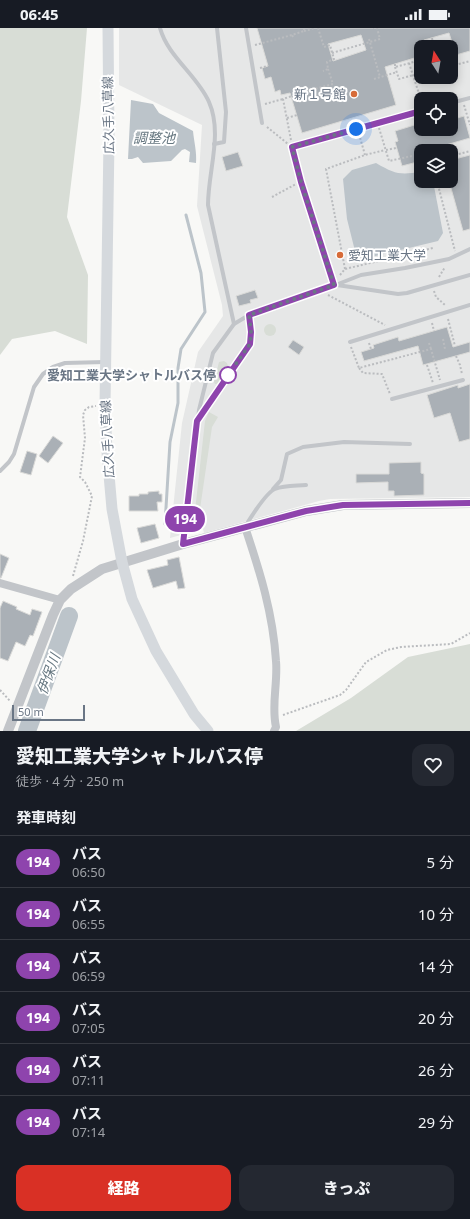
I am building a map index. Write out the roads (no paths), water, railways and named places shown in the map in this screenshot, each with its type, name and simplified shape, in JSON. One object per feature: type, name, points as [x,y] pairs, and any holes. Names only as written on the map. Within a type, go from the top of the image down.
[{"type":"main road","name":"広久手八草線","points":[[108,28],[109,140],[105,406],[112,509],[122,562],[132,599],[156,652],[194,714],[208,731]]},
{"type":"street","points":[[8,731],[60,600],[71,589],[102,569],[245,527],[306,511],[338,505],[470,503]]},
{"type":"street","points":[[245,527],[262,576],[273,634],[276,662],[274,718],[276,728],[274,731]]},
{"type":"street","points":[[0,583],[60,600]]},
{"type":"lane","points":[[160,28],[172,52],[201,89],[209,102],[215,122],[214,144],[208,190],[208,205],[234,324]]},
{"type":"lane","points":[[214,144],[224,142],[226,112],[217,28]]},
{"type":"lane","points":[[246,28],[262,123]]},
{"type":"lane","points":[[458,101],[470,98]]},
{"type":"lane","points":[[334,285],[301,182],[292,147],[414,113]]},
{"type":"lane","points":[[183,544],[197,421],[213,353],[234,324],[249,315],[323,290],[361,275],[449,259],[470,249]]},
{"type":"lane","points":[[334,285],[398,294],[434,286],[470,275]]},
{"type":"lane","points":[[350,342],[470,305]]},
{"type":"lane","points":[[197,421],[250,344],[251,332],[249,315]]},
{"type":"lane","points":[[0,471],[9,462],[14,454],[34,387],[44,374],[53,367],[64,363],[105,362]]},
{"type":"lane","points":[[392,399],[463,380]]},
{"type":"lane","points":[[245,527],[257,508],[281,480],[287,454],[304,447],[344,442],[410,444]]},
{"type":"lane","points":[[273,489],[306,485]]},
{"type":"water","name":"調整池","points":[[131,100],[153,104],[159,113],[193,131],[196,163],[189,162],[190,152],[185,149],[171,161],[143,163],[138,157],[128,159]]},
{"type":"water","points":[[376,163],[397,173],[414,172],[414,188],[434,188],[443,233],[438,241],[363,259],[357,259],[347,219],[343,179],[352,170]]},
{"type":"waterway","points":[[165,524],[170,442],[178,403],[178,368],[181,349],[205,312],[201,273],[186,215]]},
{"type":"waterway","name":"伊保川","points":[[27,731],[69,616]]},
{"type":"place","name":"新１号館","points":[[354,94]]},
{"type":"place","name":"愛知工業大学","points":[[340,255]]},
{"type":"place","name":"愛知工業大学シャトルバス停","points":[[228,375]]}]
